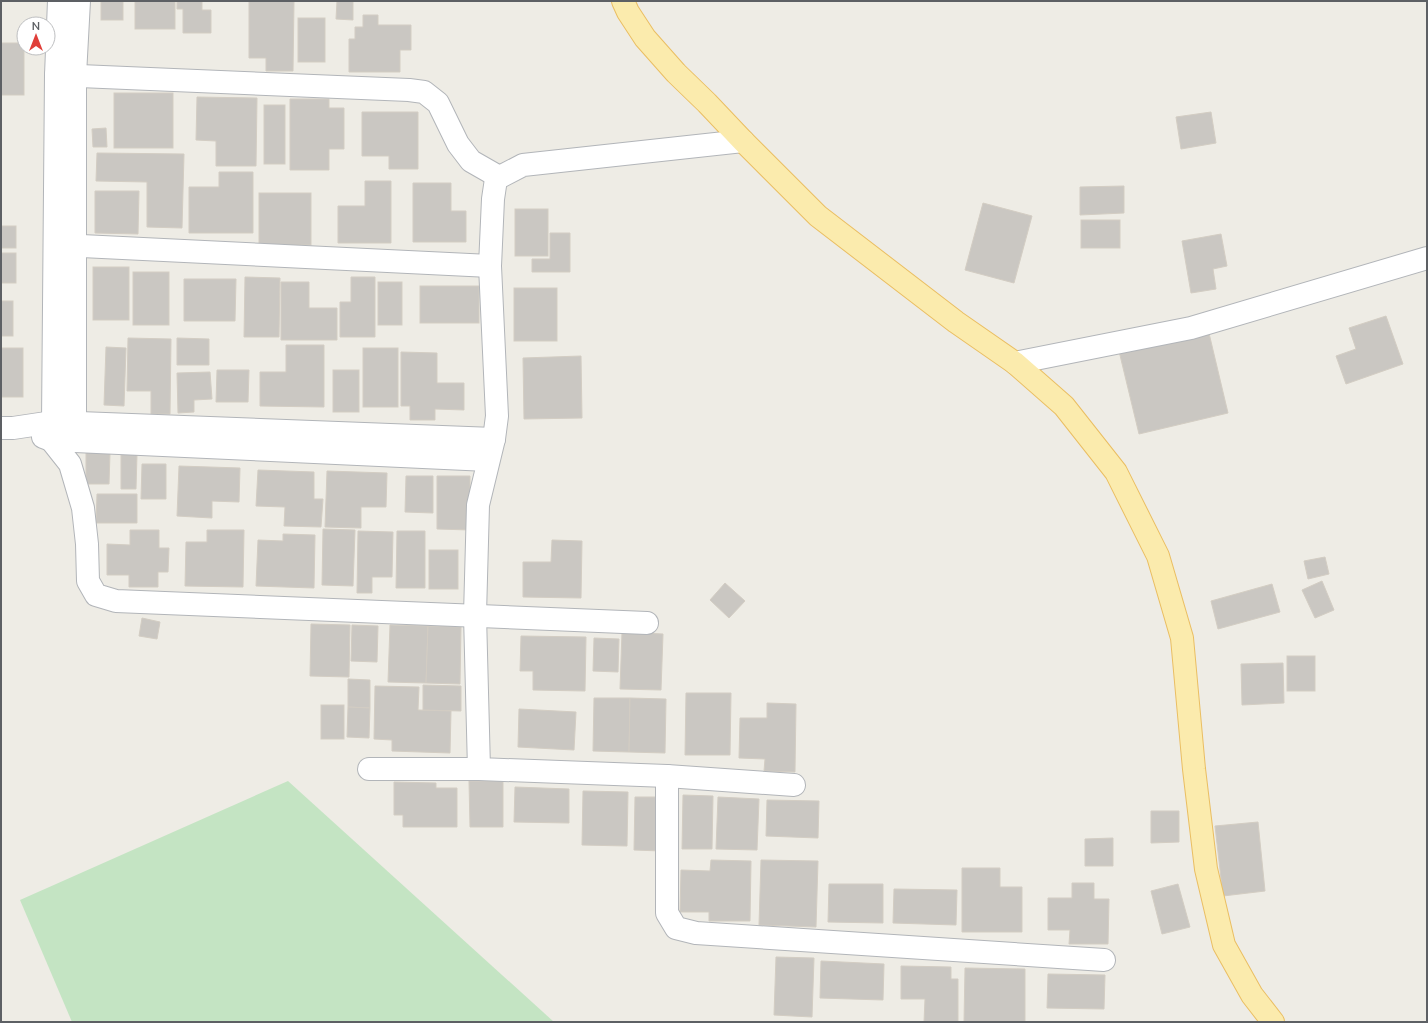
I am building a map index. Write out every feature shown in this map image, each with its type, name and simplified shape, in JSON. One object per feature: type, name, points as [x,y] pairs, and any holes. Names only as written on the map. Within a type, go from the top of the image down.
[{"type":"main road","points":[[623,1],[628,12],[645,38],[676,73],[818,216],[956,322],[1015,363],[1064,406],[1116,472],[1158,556],[1182,638],[1194,769],[1206,869],[1224,945],[1252,995],[1273,1022]]},
{"type":"street","points":[[59,1],[66,75],[64,245],[52,431],[70,464],[85,517],[88,581],[96,595],[116,601],[647,623]]},
{"type":"street","points":[[66,75],[79,1]]},
{"type":"street","points":[[66,75],[424,92],[438,103],[458,144],[471,161],[499,177]]},
{"type":"street","points":[[479,769],[475,616],[478,505],[491,450],[497,416],[490,266],[493,199],[496,178],[523,165],[743,141]]},
{"type":"street","points":[[64,245],[490,266]]},
{"type":"street","points":[[64,245],[75,432],[70,464]]},
{"type":"street","points":[[1015,363],[1191,328],[1427,258]]},
{"type":"street","points":[[7,428],[491,450]]},
{"type":"street","points":[[369,769],[479,769],[667,776],[794,786]]},
{"type":"street","points":[[667,776],[667,913],[676,928],[696,933],[1104,960]]},
{"type":"green space","points":[[288,781],[554,1022],[72,1022],[20,900]]},
{"type":"building","points":[[101,1],[123,1],[123,20],[101,20]]},
{"type":"building","points":[[135,1],[175,1],[175,29],[135,29]]},
{"type":"building","points":[[177,1],[202,1],[202,10],[211,10],[211,33],[183,33],[183,9],[177,9]]},
{"type":"building","points":[[249,1],[294,1],[293,71],[266,71],[266,58],[249,58]]},
{"type":"building","points":[[337,1],[353,1],[353,20],[336,19]]},
{"type":"building","points":[[363,15],[378,15],[378,25],[411,25],[411,50],[400,50],[400,72],[349,72],[349,39],[355,39],[355,27],[363,27]]},
{"type":"building","points":[[298,18],[325,18],[325,62],[298,62]]},
{"type":"building","points":[[1,43],[16,43],[16,56],[24,56],[24,95],[1,95]]},
{"type":"building","points":[[114,93],[173,93],[173,148],[114,148]]},
{"type":"building","points":[[197,97],[257,98],[256,166],[216,166],[216,141],[196,140]]},
{"type":"building","points":[[290,99],[329,99],[329,108],[344,108],[344,149],[329,149],[329,170],[290,170]]},
{"type":"building","points":[[264,105],[285,105],[285,164],[264,164]]},
{"type":"building","points":[[362,112],[418,112],[418,169],[389,169],[389,156],[362,156]]},
{"type":"building","points":[[1211,112],[1216,143],[1181,149],[1176,117]]},
{"type":"building","points":[[106,128],[107,147],[93,147],[92,129]]},
{"type":"building","points":[[97,153],[184,154],[182,228],[147,227],[147,182],[96,181]]},
{"type":"building","points":[[219,172],[253,172],[253,233],[189,233],[189,187],[219,187]]},
{"type":"building","points":[[365,181],[391,181],[391,243],[338,243],[338,206],[365,206]]},
{"type":"building","points":[[413,183],[451,183],[451,211],[466,211],[466,242],[413,242]]},
{"type":"building","points":[[1124,186],[1124,213],[1080,215],[1080,187]]},
{"type":"building","points":[[95,191],[139,191],[138,234],[95,233]]},
{"type":"building","points":[[259,193],[311,193],[311,245],[259,245]]},
{"type":"building","points":[[983,203],[1032,216],[1014,283],[965,270]]},
{"type":"building","points":[[515,209],[548,209],[548,256],[515,256]]},
{"type":"building","points":[[1081,220],[1120,220],[1120,248],[1081,248]]},
{"type":"building","points":[[1,226],[16,226],[16,248],[1,248]]},
{"type":"building","points":[[550,233],[570,233],[570,272],[532,272],[532,259],[550,259]]},
{"type":"building","points":[[1221,234],[1227,266],[1213,269],[1216,289],[1191,293],[1182,241]]},
{"type":"building","points":[[1,253],[16,253],[16,283],[1,283]]},
{"type":"building","points":[[93,267],[129,267],[129,320],[93,320]]},
{"type":"building","points":[[133,272],[169,272],[169,325],[133,325]]},
{"type":"building","points":[[245,277],[280,278],[279,337],[244,337]]},
{"type":"building","points":[[351,277],[375,277],[375,337],[340,337],[340,302],[351,302]]},
{"type":"building","points":[[184,279],[236,279],[235,321],[184,321]]},
{"type":"building","points":[[281,282],[309,282],[309,308],[337,308],[337,340],[281,340]]},
{"type":"building","points":[[378,282],[402,282],[402,325],[378,325]]},
{"type":"building","points":[[420,286],[479,286],[479,323],[420,323]]},
{"type":"building","points":[[514,288],[557,288],[557,341],[514,341]]},
{"type":"building","points":[[1,301],[13,301],[13,336],[1,336]]},
{"type":"building","points":[[1386,316],[1403,364],[1346,384],[1336,356],[1356,349],[1349,328]]},
{"type":"building","points":[[1208,329],[1228,413],[1139,434],[1119,351]]},
{"type":"building","points":[[128,338],[171,339],[170,414],[151,414],[151,391],[127,391]]},
{"type":"building","points":[[177,338],[209,339],[209,365],[177,365]]},
{"type":"building","points":[[286,345],[324,345],[324,407],[260,406],[260,372],[286,372]]},
{"type":"building","points":[[106,347],[126,348],[124,406],[104,405]]},
{"type":"building","points":[[1,348],[23,348],[23,397],[1,397]]},
{"type":"building","points":[[363,348],[398,348],[398,407],[363,407]]},
{"type":"building","points":[[401,352],[437,353],[437,383],[464,383],[464,410],[435,409],[435,420],[410,420],[410,406],[401,406]]},
{"type":"building","points":[[581,356],[582,418],[524,419],[523,358]]},
{"type":"building","points":[[217,370],[249,370],[248,402],[216,402]]},
{"type":"building","points":[[333,370],[359,370],[359,412],[333,412]]},
{"type":"building","points":[[210,372],[212,399],[194,400],[194,412],[178,413],[177,373]]},
{"type":"building","points":[[86,452],[110,453],[109,484],[86,484]]},
{"type":"building","points":[[121,454],[137,454],[136,489],[121,489]]},
{"type":"building","points":[[142,464],[166,464],[166,499],[141,499]]},
{"type":"building","points":[[179,466],[240,468],[239,502],[212,501],[212,518],[177,516]]},
{"type":"building","points":[[258,470],[314,472],[314,499],[323,499],[321,527],[284,526],[285,507],[256,506]]},
{"type":"building","points":[[327,471],[387,473],[386,507],[361,507],[361,528],[325,527]]},
{"type":"building","points":[[406,476],[433,476],[433,513],[405,512]]},
{"type":"building","points":[[437,476],[470,476],[470,530],[437,529]]},
{"type":"building","points":[[97,494],[137,494],[137,523],[96,523]]},
{"type":"building","points":[[323,529],[355,530],[353,586],[322,585]]},
{"type":"building","points":[[130,530],[159,530],[159,548],[169,548],[168,572],[158,572],[158,587],[129,587],[129,575],[107,575],[107,544],[130,545]]},
{"type":"building","points":[[207,530],[244,530],[243,587],[185,586],[186,542],[207,542]]},
{"type":"building","points":[[358,531],[393,532],[392,577],[372,577],[372,593],[357,593]]},
{"type":"building","points":[[397,531],[425,531],[425,588],[396,588]]},
{"type":"building","points":[[283,534],[315,535],[314,588],[256,586],[258,540],[283,541]]},
{"type":"building","points":[[552,540],[582,541],[581,598],[523,597],[523,562],[551,562]]},
{"type":"building","points":[[429,550],[458,550],[458,589],[429,589]]},
{"type":"building","points":[[1325,557],[1329,574],[1308,579],[1304,561]]},
{"type":"building","points":[[1322,581],[1334,610],[1315,618],[1302,590]]},
{"type":"building","points":[[725,583],[745,601],[729,618],[710,600]]},
{"type":"building","points":[[1272,584],[1280,612],[1218,629],[1211,601]]},
{"type":"building","points":[[142,618],[160,622],[157,639],[139,636]]},
{"type":"building","points":[[311,624],[350,625],[349,677],[310,676]]},
{"type":"building","points":[[352,625],[378,626],[377,662],[351,661]]},
{"type":"building","points":[[390,625],[428,626],[426,683],[388,682]]},
{"type":"building","points":[[428,626],[461,627],[460,684],[426,683]]},
{"type":"building","points":[[622,632],[663,634],[661,690],[620,689]]},
{"type":"building","points":[[521,636],[586,637],[585,691],[533,690],[533,671],[520,671]]},
{"type":"building","points":[[594,638],[619,639],[618,672],[593,671]]},
{"type":"building","points":[[1287,656],[1315,656],[1315,691],[1287,691]]},
{"type":"building","points":[[1283,663],[1284,703],[1242,705],[1241,664]]},
{"type":"building","points":[[348,679],[370,680],[370,708],[348,707]]},
{"type":"building","points":[[423,685],[461,686],[461,711],[423,710]]},
{"type":"building","points":[[375,686],[419,687],[418,710],[451,711],[450,753],[392,751],[392,740],[374,739]]},
{"type":"building","points":[[686,693],[731,693],[730,755],[685,755]]},
{"type":"building","points":[[594,698],[630,698],[629,752],[593,751]]},
{"type":"building","points":[[630,698],[666,699],[665,753],[629,752]]},
{"type":"building","points":[[767,703],[796,704],[795,772],[764,771],[765,759],[739,758],[740,718],[767,718]]},
{"type":"building","points":[[321,705],[344,705],[344,739],[321,739]]},
{"type":"building","points":[[348,707],[370,708],[369,738],[347,737]]},
{"type":"building","points":[[519,709],[576,712],[574,750],[518,747]]},
{"type":"building","points":[[469,781],[503,781],[503,827],[470,827]]},
{"type":"building","points":[[394,782],[436,783],[436,788],[457,788],[457,827],[403,827],[403,815],[394,815]]},
{"type":"building","points":[[515,787],[569,789],[569,823],[514,822]]},
{"type":"building","points":[[583,791],[628,792],[627,846],[582,845]]},
{"type":"building","points":[[683,795],[713,796],[712,849],[682,849]]},
{"type":"building","points":[[635,797],[662,797],[661,851],[634,850]]},
{"type":"building","points":[[718,797],[759,799],[757,850],[716,849]]},
{"type":"building","points":[[767,800],[819,801],[818,838],[766,836]]},
{"type":"building","points":[[1151,811],[1179,811],[1179,842],[1151,843]]},
{"type":"building","points":[[1258,822],[1265,891],[1223,896],[1215,826]]},
{"type":"building","points":[[1113,838],[1113,866],[1085,866],[1085,839]]},
{"type":"building","points":[[711,860],[751,861],[750,921],[709,921],[709,912],[680,912],[681,870],[710,871]]},
{"type":"building","points":[[761,860],[818,861],[816,927],[759,925]]},
{"type":"building","points":[[962,868],[1000,868],[1000,887],[1022,887],[1022,932],[962,932]]},
{"type":"building","points":[[1072,883],[1094,883],[1094,899],[1109,899],[1108,944],[1069,944],[1070,930],[1048,930],[1048,898],[1072,898]]},
{"type":"building","points":[[829,884],[883,884],[883,923],[828,922]]},
{"type":"building","points":[[1178,884],[1190,927],[1162,934],[1151,891]]},
{"type":"building","points":[[894,889],[957,890],[956,925],[893,923]]},
{"type":"building","points":[[776,957],[814,958],[812,1017],[774,1015]]},
{"type":"building","points":[[821,961],[884,964],[883,1000],[820,998]]},
{"type":"building","points":[[901,966],[951,967],[951,979],[958,979],[958,1022],[924,1022],[925,999],[901,999]]},
{"type":"building","points":[[965,968],[1025,969],[1025,1022],[964,1022]]},
{"type":"building","points":[[1048,974],[1105,975],[1104,1009],[1047,1008]]}]
